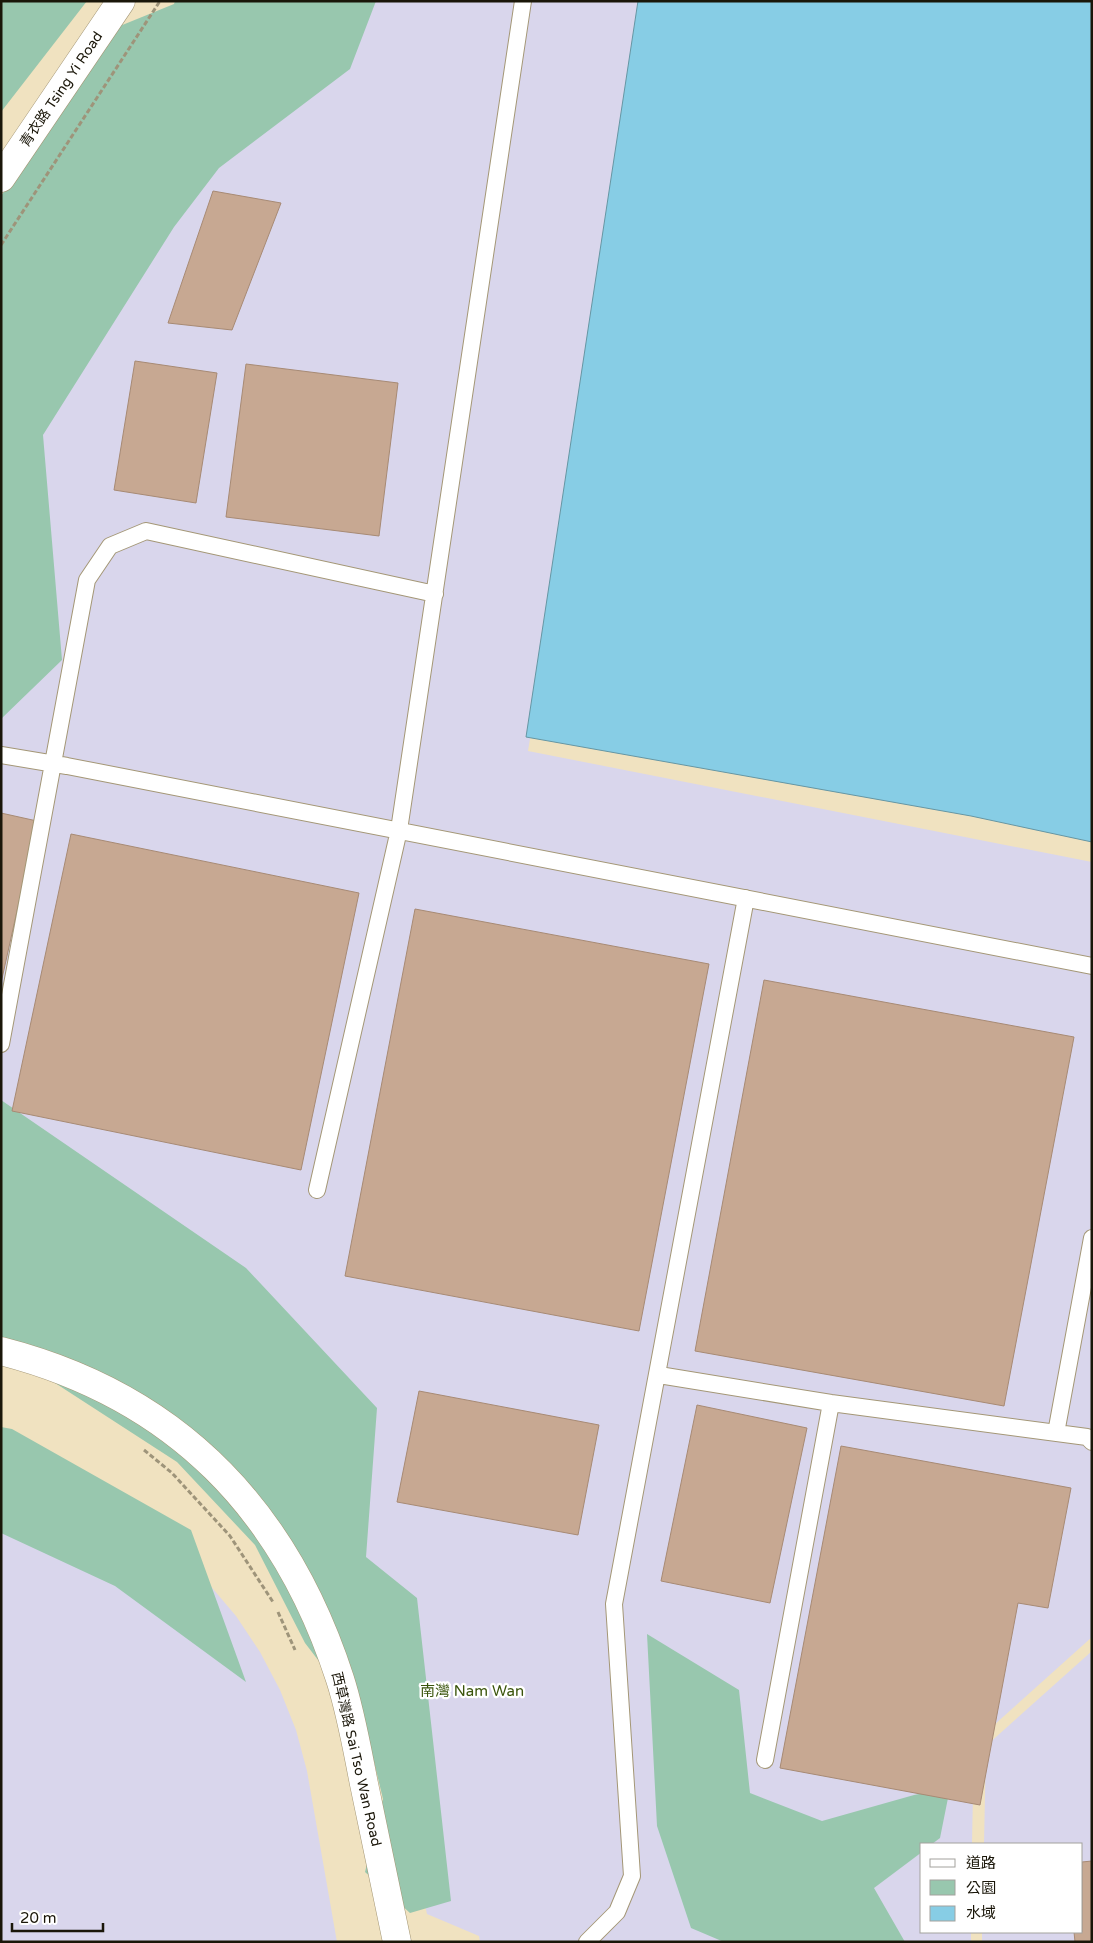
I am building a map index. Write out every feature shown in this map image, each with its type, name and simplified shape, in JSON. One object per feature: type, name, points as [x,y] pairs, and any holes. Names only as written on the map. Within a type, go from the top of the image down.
[{"type":"street","name":"青衣路 Tsing Yi Road","points":[[1,178],[120,1]]},
{"type":"street","name":"西草灣路 Sai Tso Wan Road","points":[[1,1351],[70,1372],[113,1392],[154,1416],[224,1476],[258,1516],[306,1592],[325,1636],[340,1681],[397,1942]]},
{"type":"lane","points":[[317,1190],[399,830],[523,1]]},
{"type":"lane","points":[[1,1044],[87,580],[110,546],[146,531],[435,594]]},
{"type":"lane","points":[[1,755],[53,763],[1092,966]]},
{"type":"lane","points":[[587,1942],[617,1912],[632,1876],[614,1604],[659,1375],[746,898]]},
{"type":"lane","points":[[1056,1433],[1092,1238]]},
{"type":"lane","points":[[659,1375],[832,1403],[1086,1437],[1092,1442]]},
{"type":"lane","points":[[764,1760],[832,1403]]},
{"type":"path","points":[[1,245],[160,1]]},
{"type":"path","points":[[137,1444],[172,1473],[230,1536],[275,1604],[297,1654]]},
{"type":"shaded area","points":[[210,1],[651,1],[528,751],[1092,862],[1092,1637],[974,1743],[972,1843],[920,1843],[920,1933],[971,1933],[971,1942],[480,1942],[479,1936],[427,1914],[398,1783],[298,1519],[1,1342],[1,297]]},
{"type":"shaded area","points":[[1,1468],[208,1583],[236,1616],[260,1652],[280,1690],[296,1730],[307,1771],[337,1942],[1,1942]]},
{"type":"shaded area","points":[[1092,1651],[1092,1942],[982,1942],[982,1933],[1083,1933],[1083,1843],[984,1843],[986,1746]]},
{"type":"green space","points":[[1,1],[87,1],[1,112]]},
{"type":"green space","points":[[175,1],[376,1],[350,69],[219,168],[174,227],[43,435],[62,660],[1,719],[1,196],[110,30],[174,4]]},
{"type":"green space","points":[[1,1100],[246,1268],[377,1408],[366,1557],[417,1598],[451,1901],[410,1913],[365,1872],[383,1799],[364,1720],[305,1643],[255,1545],[177,1462],[1,1348]]},
{"type":"green space","points":[[1,1427],[12,1429],[191,1530],[246,1682],[115,1586],[1,1533]]},
{"type":"green space","points":[[647,1634],[739,1690],[750,1793],[822,1821],[914,1795],[950,1788],[940,1838],[933,1843],[920,1843],[920,1854],[874,1888],[905,1942],[724,1942],[691,1928],[657,1826]]},
{"type":"water","points":[[638,1],[1092,1],[1092,842],[971,816],[526,737]]},
{"type":"building","points":[[213,191],[281,203],[232,330],[168,323]]},
{"type":"building","points":[[135,361],[217,373],[196,503],[114,490]]},
{"type":"building","points":[[246,364],[398,383],[379,536],[226,517]]},
{"type":"building","points":[[1,813],[37,821],[1,983]]},
{"type":"building","points":[[71,834],[359,893],[301,1170],[12,1111]]},
{"type":"building","points":[[415,909],[709,964],[639,1331],[345,1276]]},
{"type":"building","points":[[764,980],[1074,1037],[1004,1406],[695,1351]]},
{"type":"building","points":[[419,1391],[599,1425],[578,1535],[397,1502]]},
{"type":"building","points":[[697,1405],[807,1428],[770,1603],[661,1581]]},
{"type":"building","points":[[841,1446],[1071,1488],[1048,1608],[1018,1603],[980,1805],[780,1768]]},
{"type":"building","points":[[1092,1861],[1092,1942],[1075,1942],[1074,1933],[1083,1933],[1083,1862]]},
{"type":"district","name":"南灣 Nam Wan","points":[[472,1691]]}]
